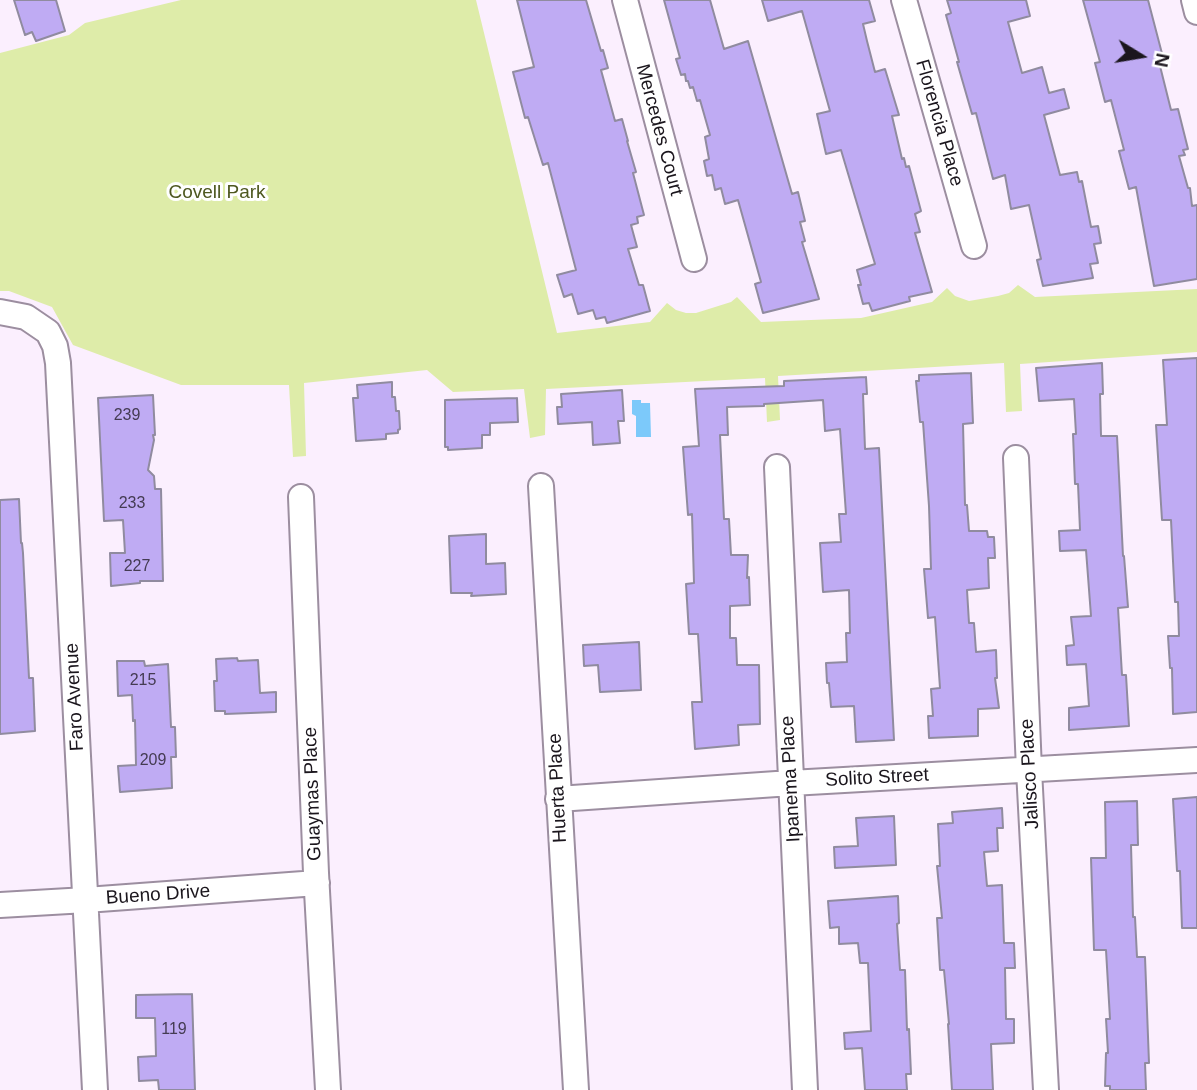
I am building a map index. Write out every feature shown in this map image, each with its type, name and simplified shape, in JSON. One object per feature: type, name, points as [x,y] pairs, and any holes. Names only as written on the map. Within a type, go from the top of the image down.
[{"type":"street","name":"Mercedes Court","points":[[625,0],[694,259]]},
{"type":"street","name":"Florencia Place","points":[[904,0],[974,246]]},
{"type":"street","points":[[1194,0],[1197,12]]},
{"type":"street","name":"Faro Avenue","points":[[0,312],[26,317],[48,332],[55,346],[58,363],[95,1090]]},
{"type":"street","name":"Jalisco Place","points":[[1016,458],[1046,1090]]},
{"type":"street","name":"Ipanema Place","points":[[777,467],[805,1090]]},
{"type":"street","name":"Huerta Place","points":[[541,486],[576,1090]]},
{"type":"street","name":"Guaymas Place","points":[[301,497],[328,1090]]},
{"type":"street","name":"Solito Street","points":[[558,799],[1197,760]]},
{"type":"street","name":"Bueno Drive","points":[[0,905],[317,883]]},
{"type":"green space","name":"Covell Park","points":[[181,0],[476,0],[557,333],[650,322],[667,303],[676,310],[696,313],[731,302],[737,297],[761,322],[861,318],[932,302],[947,288],[955,296],[969,301],[1009,293],[1018,285],[1035,297],[1197,289],[1197,352],[1020,364],[1022,411],[1006,412],[1004,363],[778,376],[780,420],[767,422],[765,378],[546,389],[545,435],[530,438],[524,389],[453,392],[427,370],[304,383],[306,456],[293,457],[289,385],[181,385],[73,345],[52,307],[9,291],[0,291],[0,53],[69,35],[85,23]]},
{"type":"water","points":[[632,400],[650,403],[651,437],[636,437],[636,416],[632,414]]},
{"type":"building","points":[[14,0],[56,0],[65,31],[36,41],[32,32],[25,35]]},
{"type":"building","points":[[517,0],[586,0],[608,68],[601,70],[615,121],[622,119],[636,172],[633,173],[644,215],[637,217],[638,223],[631,225],[637,247],[628,249],[650,311],[607,323],[605,317],[596,319],[593,310],[578,314],[572,294],[564,297],[557,275],[576,270],[548,163],[543,165],[528,117],[525,118],[513,72],[534,67]]},
{"type":"building","points":[[664,0],[710,0],[724,49],[748,41],[792,194],[798,192],[805,221],[800,222],[805,241],[802,242],[819,299],[763,313],[755,284],[761,282],[738,200],[725,204],[721,188],[715,190],[712,175],[707,176],[704,161],[709,159],[705,137],[710,135],[700,100],[697,101],[685,74],[681,75],[676,59],[680,58]]},
{"type":"building","points":[[762,0],[869,0],[875,21],[863,24],[875,72],[885,69],[899,115],[892,116],[902,159],[904,158],[906,167],[909,166],[921,211],[915,214],[920,232],[915,233],[932,292],[909,297],[910,301],[872,311],[869,303],[863,304],[857,270],[875,264],[841,150],[826,154],[817,114],[830,111],[802,11],[768,21]]},
{"type":"building","points":[[947,0],[1026,0],[1030,16],[1008,22],[1022,73],[1042,67],[1049,93],[1064,89],[1069,108],[1044,115],[1060,175],[1077,172],[1079,182],[1082,181],[1091,227],[1098,226],[1101,243],[1094,244],[1098,263],[1090,264],[1093,278],[1043,286],[1037,260],[1041,259],[1029,205],[1011,209],[1005,175],[993,179],[976,113],[972,114],[957,62],[946,15],[951,13]]},
{"type":"building","points":[[1083,0],[1148,0],[1165,65],[1160,66],[1171,110],[1178,109],[1188,149],[1183,150],[1185,155],[1179,156],[1190,188],[1192,206],[1197,205],[1197,279],[1154,286],[1136,187],[1129,189],[1119,151],[1124,150],[1111,100],[1105,102],[1095,63],[1100,62]]},
{"type":"building","points":[[1197,358],[1197,712],[1173,714],[1168,636],[1179,636],[1178,602],[1175,602],[1171,520],[1162,520],[1156,425],[1167,425],[1163,360]]},
{"type":"building","points":[[1102,363],[1101,436],[1117,436],[1128,607],[1118,608],[1122,675],[1126,675],[1129,726],[1069,730],[1069,708],[1089,706],[1086,664],[1067,665],[1066,646],[1074,645],[1071,617],[1091,616],[1086,550],[1060,551],[1059,531],[1080,530],[1078,484],[1075,484],[1074,399],[1039,401],[1036,368]]},
{"type":"building","points":[[971,373],[973,423],[963,424],[965,505],[969,531],[987,531],[988,537],[994,537],[995,558],[988,558],[989,588],[967,590],[969,623],[974,623],[976,652],[996,650],[995,678],[999,708],[978,709],[978,736],[929,738],[928,716],[933,716],[931,689],[940,688],[935,617],[928,618],[924,569],[931,569],[929,506],[923,422],[920,422],[916,381],[919,381],[919,375]]},
{"type":"building","points":[[866,377],[867,394],[863,394],[865,449],[879,448],[894,740],[856,742],[854,706],[831,707],[826,663],[847,662],[846,633],[850,633],[849,590],[823,592],[820,543],[841,542],[839,514],[846,514],[840,429],[825,431],[823,400],[727,407],[728,435],[720,435],[724,519],[729,519],[731,555],[748,555],[750,605],[730,606],[730,638],[736,638],[737,665],[759,665],[760,724],[738,725],[739,745],[695,749],[692,702],[702,702],[698,634],[689,634],[686,584],[694,583],[692,514],[688,515],[683,447],[699,446],[695,389],[784,386],[784,381]]},
{"type":"building","points":[[392,382],[392,397],[395,397],[396,411],[399,411],[398,433],[386,434],[386,439],[356,441],[353,398],[358,398],[357,385]]},
{"type":"building","points":[[622,390],[624,421],[618,421],[620,443],[593,445],[592,422],[558,424],[557,407],[562,407],[561,394]]},
{"type":"building","points":[[153,395],[155,435],[148,470],[154,476],[155,489],[161,489],[163,581],[140,581],[111,586],[110,553],[125,553],[123,520],[104,521],[98,398]]},
{"type":"building","points":[[517,398],[518,422],[490,423],[490,435],[482,435],[482,448],[448,450],[448,447],[445,447],[445,400]]},
{"type":"building","points":[[19,499],[29,678],[33,678],[35,731],[0,734],[0,500]]},
{"type":"building","points":[[486,534],[486,564],[505,563],[506,594],[471,596],[472,593],[451,593],[449,536]]},
{"type":"building","points":[[639,642],[641,690],[600,692],[598,665],[584,666],[583,645]]},
{"type":"building","points":[[237,658],[238,661],[258,660],[260,693],[276,692],[276,712],[225,714],[225,711],[215,711],[216,659]]},
{"type":"building","points":[[117,661],[144,661],[145,666],[168,664],[171,727],[175,727],[176,757],[171,757],[172,788],[120,792],[118,766],[136,765],[135,720],[133,721],[132,695],[118,696]]},
{"type":"building","points":[[1197,797],[1197,928],[1182,928],[1173,799]]},
{"type":"building","points":[[1137,801],[1138,845],[1131,845],[1133,917],[1137,957],[1145,957],[1149,1063],[1145,1063],[1146,1090],[1110,1090],[1110,1086],[1105,1086],[1108,1053],[1106,1019],[1110,1019],[1106,950],[1094,950],[1091,858],[1106,858],[1105,802]]},
{"type":"building","points":[[1002,808],[1003,828],[997,828],[998,851],[984,852],[987,886],[1002,885],[1004,943],[1014,943],[1015,968],[1005,968],[1006,1019],[1014,1019],[1014,1043],[991,1044],[993,1090],[952,1090],[949,1024],[944,970],[940,970],[937,918],[942,918],[937,866],[940,866],[938,824],[953,823],[952,812]]},
{"type":"building","points":[[894,816],[896,865],[835,868],[834,847],[858,846],[856,818]]},
{"type":"building","points":[[898,896],[900,970],[905,970],[911,1074],[906,1074],[907,1090],[865,1090],[862,1048],[845,1049],[844,1033],[871,1031],[868,963],[860,963],[858,943],[839,944],[839,927],[830,928],[828,901]]},
{"type":"building","points":[[192,994],[195,1090],[159,1090],[158,1080],[139,1081],[138,1057],[156,1056],[155,1018],[136,1018],[136,995]]}]
